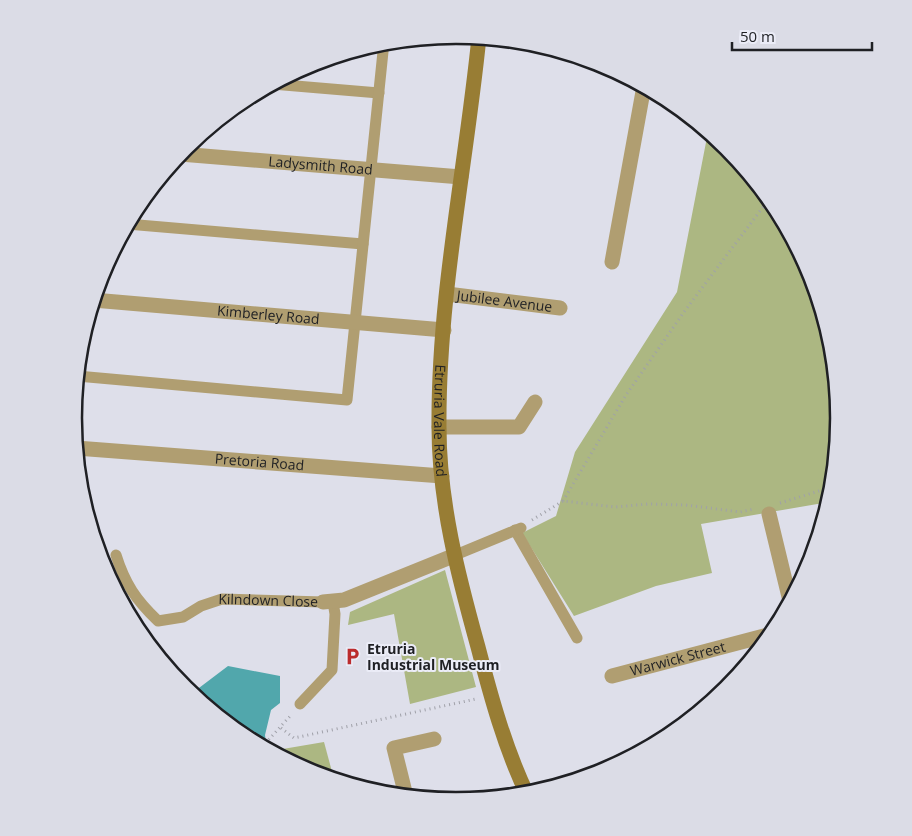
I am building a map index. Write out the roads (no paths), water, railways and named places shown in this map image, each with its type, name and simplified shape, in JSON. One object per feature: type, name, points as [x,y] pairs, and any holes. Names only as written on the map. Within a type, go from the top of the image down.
[{"type":"main road","name":"Etruria Vale Road","points":[[478,45],[447,294],[439,427],[442,476],[453,556],[491,696],[525,786]]},
{"type":"street","points":[[612,262],[643,94]]},
{"type":"street","name":"Ladysmith Road","points":[[189,155],[461,177]]},
{"type":"street","name":"Jubilee Avenue","points":[[447,294],[560,308]]},
{"type":"street","name":"Kimberley Road","points":[[101,301],[444,330]]},
{"type":"street","points":[[439,427],[519,427],[535,402]]},
{"type":"street","name":"Pretoria Road","points":[[84,449],[442,476]]},
{"type":"street","points":[[767,509],[788,592]]},
{"type":"street","name":"Kilndown Close","points":[[328,602],[344,600],[453,556]]},
{"type":"street","name":"Warwick Street","points":[[612,676],[759,637]]},
{"type":"street","points":[[404,789],[394,748],[434,739]]},
{"type":"lane","points":[[84,377],[347,400],[383,51]]},
{"type":"lane","points":[[285,85],[379,93]]},
{"type":"lane","points":[[136,225],[363,244]]},
{"type":"lane","points":[[453,556],[518,529],[578,638]]},
{"type":"lane","name":"Kilndown Close","points":[[116,554],[122,573],[137,601],[158,621],[183,617],[201,606],[222,599],[328,602]]},
{"type":"lane","points":[[300,704],[332,670],[335,614],[328,602]]},
{"type":"water","points":[[228,666],[280,676],[280,703],[271,710],[265,735],[266,740],[228,715],[198,689]]},
{"type":"place","name":"Etruria Industrial Museum","points":[[353,657]]}]
